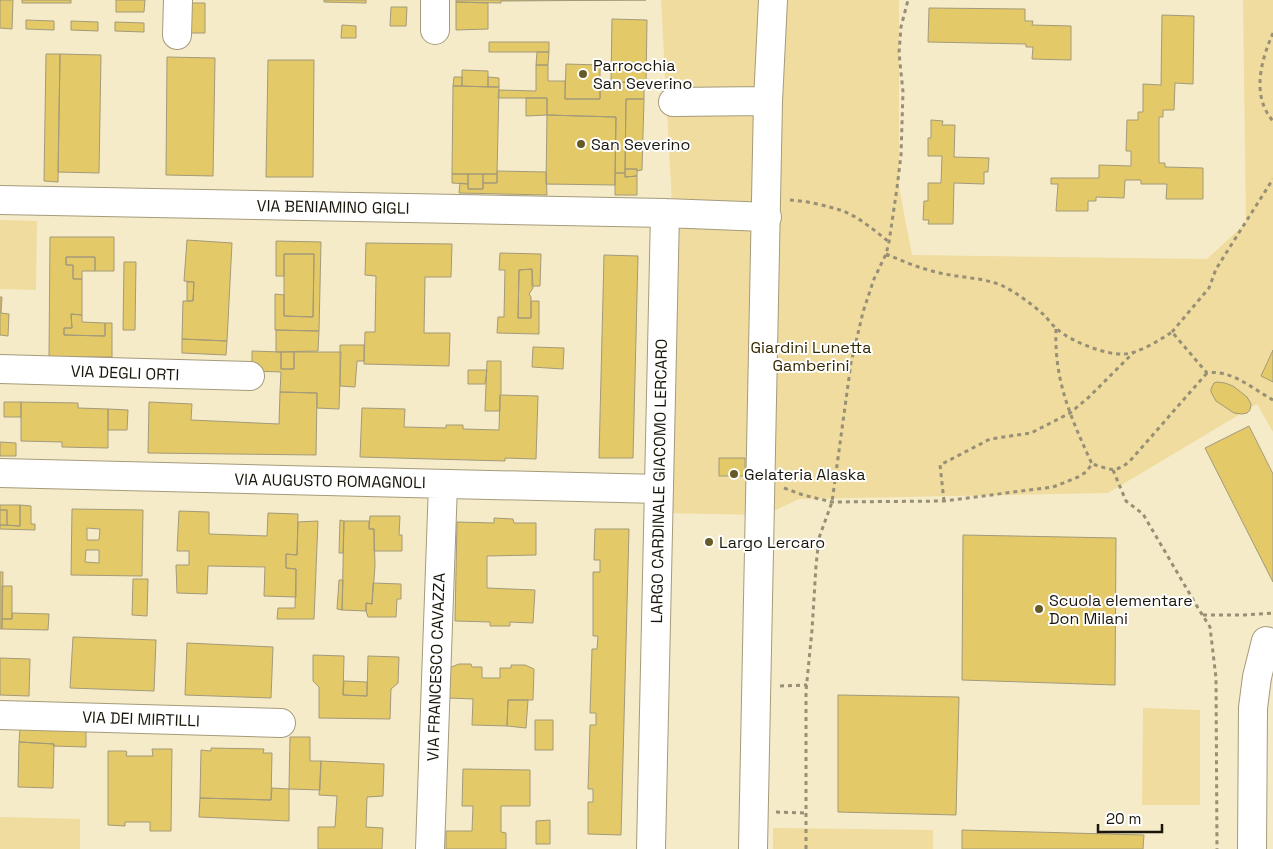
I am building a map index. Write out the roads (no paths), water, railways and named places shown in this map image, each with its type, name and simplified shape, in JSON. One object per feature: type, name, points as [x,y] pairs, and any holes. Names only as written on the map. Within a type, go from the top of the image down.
[{"type":"street","points":[[178,0],[178,36]]},
{"type":"street","points":[[435,0],[435,30]]},
{"type":"street","points":[[753,849],[768,101],[773,0]]},
{"type":"street","points":[[673,102],[768,101]]},
{"type":"street","name":"VIA BENIAMINO GIGLI","points":[[0,200],[666,213]]},
{"type":"street","points":[[666,213],[766,217]]},
{"type":"street","name":"LARGO CARDINALE GIACOMO LERCARO","points":[[651,849],[666,213]]},
{"type":"street","name":"VIA DEGLI ORTI","points":[[0,369],[250,376]]},
{"type":"street","name":"VIA AUGUSTO ROMAGNOLI","points":[[0,473],[659,489]]},
{"type":"street","name":"VIA FRANCESCO CAVAZZA","points":[[430,849],[442,484]]},
{"type":"street","points":[[1252,849],[1256,677],[1266,641]]},
{"type":"street","name":"VIA DEI MIRTILLI","points":[[0,715],[281,724]]},
{"type":"place","name":"Parrocchia San Severino","points":[[583,74]]},
{"type":"place","name":"San Severino","points":[[581,144]]},
{"type":"place","name":"Gelateria Alaska","points":[[734,474]]},
{"type":"place","name":"Largo Lercaro","points":[[709,542]]},
{"type":"place","name":"Scuola elementare Don Milani","points":[[1039,609]]},
{"type":"park label","name":"Giardini Lunetta Gamberini","points":[[811,356]]}]
